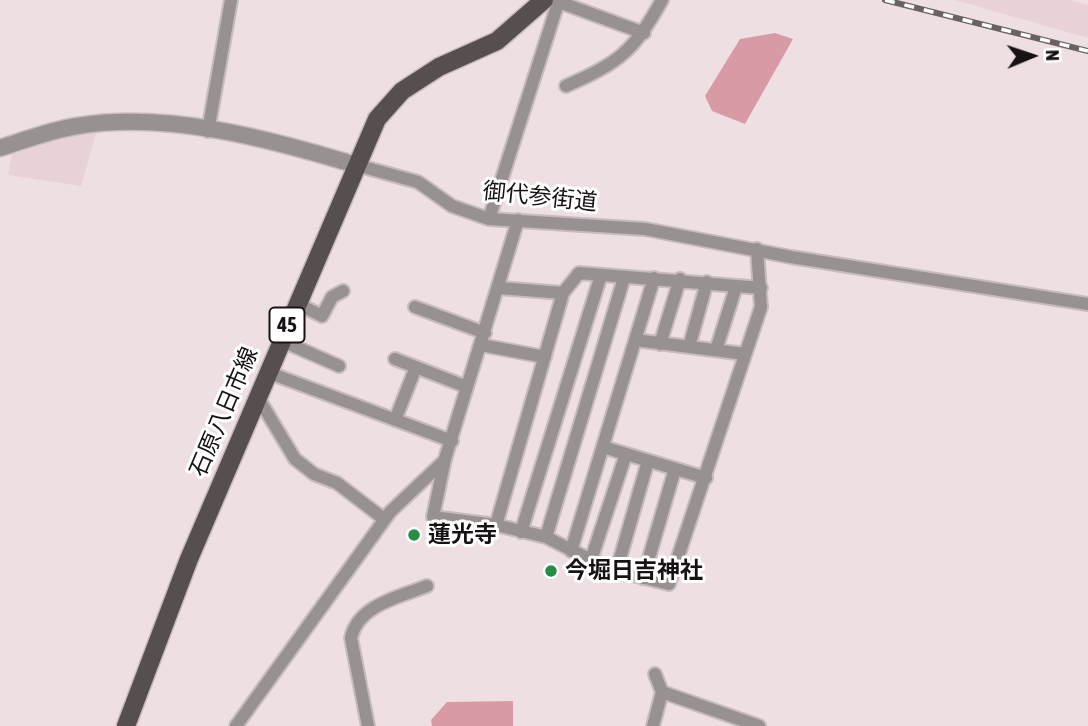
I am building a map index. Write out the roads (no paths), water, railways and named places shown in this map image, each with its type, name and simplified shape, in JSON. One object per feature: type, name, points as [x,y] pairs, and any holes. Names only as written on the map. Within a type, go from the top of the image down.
[{"type":"main road","name":"石原八日市線","points":[[126,726],[190,559],[280,340],[377,119],[402,91],[439,67],[497,41],[554,1]]},
{"type":"street","points":[[208,131],[231,0]]},
{"type":"street","points":[[566,86],[605,69],[628,52],[644,33],[662,0]]},
{"type":"street","points":[[489,219],[554,1],[644,33]]},
{"type":"street","name":"御代参街道","points":[[0,148],[77,126],[143,122],[208,131],[287,144],[418,182],[452,206],[489,219],[645,229],[1088,304]]},
{"type":"street","points":[[518,220],[445,459],[433,517],[496,525],[546,537],[591,560],[669,584],[761,307],[757,249]]},
{"type":"street","points":[[496,525],[563,293],[579,273],[624,278],[680,279],[761,288]]},
{"type":"street","points":[[521,532],[601,275]]},
{"type":"street","points":[[546,537],[624,278]]},
{"type":"street","points":[[571,551],[654,278]]},
{"type":"street","points":[[660,344],[680,279]]},
{"type":"street","points":[[688,347],[707,282]]},
{"type":"street","points":[[716,350],[736,286]]},
{"type":"street","points":[[499,288],[563,293]]},
{"type":"street","points":[[296,303],[322,316],[332,297],[343,291]]},
{"type":"street","points":[[415,307],[483,339],[545,357]]},
{"type":"street","points":[[280,340],[339,366]]},
{"type":"street","points":[[635,340],[746,354]]},
{"type":"street","points":[[395,359],[467,387]]},
{"type":"street","points":[[395,420],[416,367]]},
{"type":"street","points":[[267,372],[452,441]]},
{"type":"street","points":[[257,396],[295,460],[314,474],[337,483],[384,519]]},
{"type":"street","points":[[603,447],[706,478]]},
{"type":"street","points":[[591,560],[626,454]]},
{"type":"street","points":[[236,726],[384,519],[445,459]]},
{"type":"street","points":[[617,569],[649,461]]},
{"type":"street","points":[[643,578],[675,469]]},
{"type":"street","points":[[368,726],[351,638],[354,623],[364,613],[427,586]]},
{"type":"street","points":[[653,726],[662,692],[655,674]]},
{"type":"street","points":[[662,692],[760,726]]},
{"type":"railway","points":[[885,0],[1088,51]]},
{"type":"place","name":"蓮光寺","points":[[414,535]]},
{"type":"place","name":"今堀日吉神社","points":[[551,571]]}]
